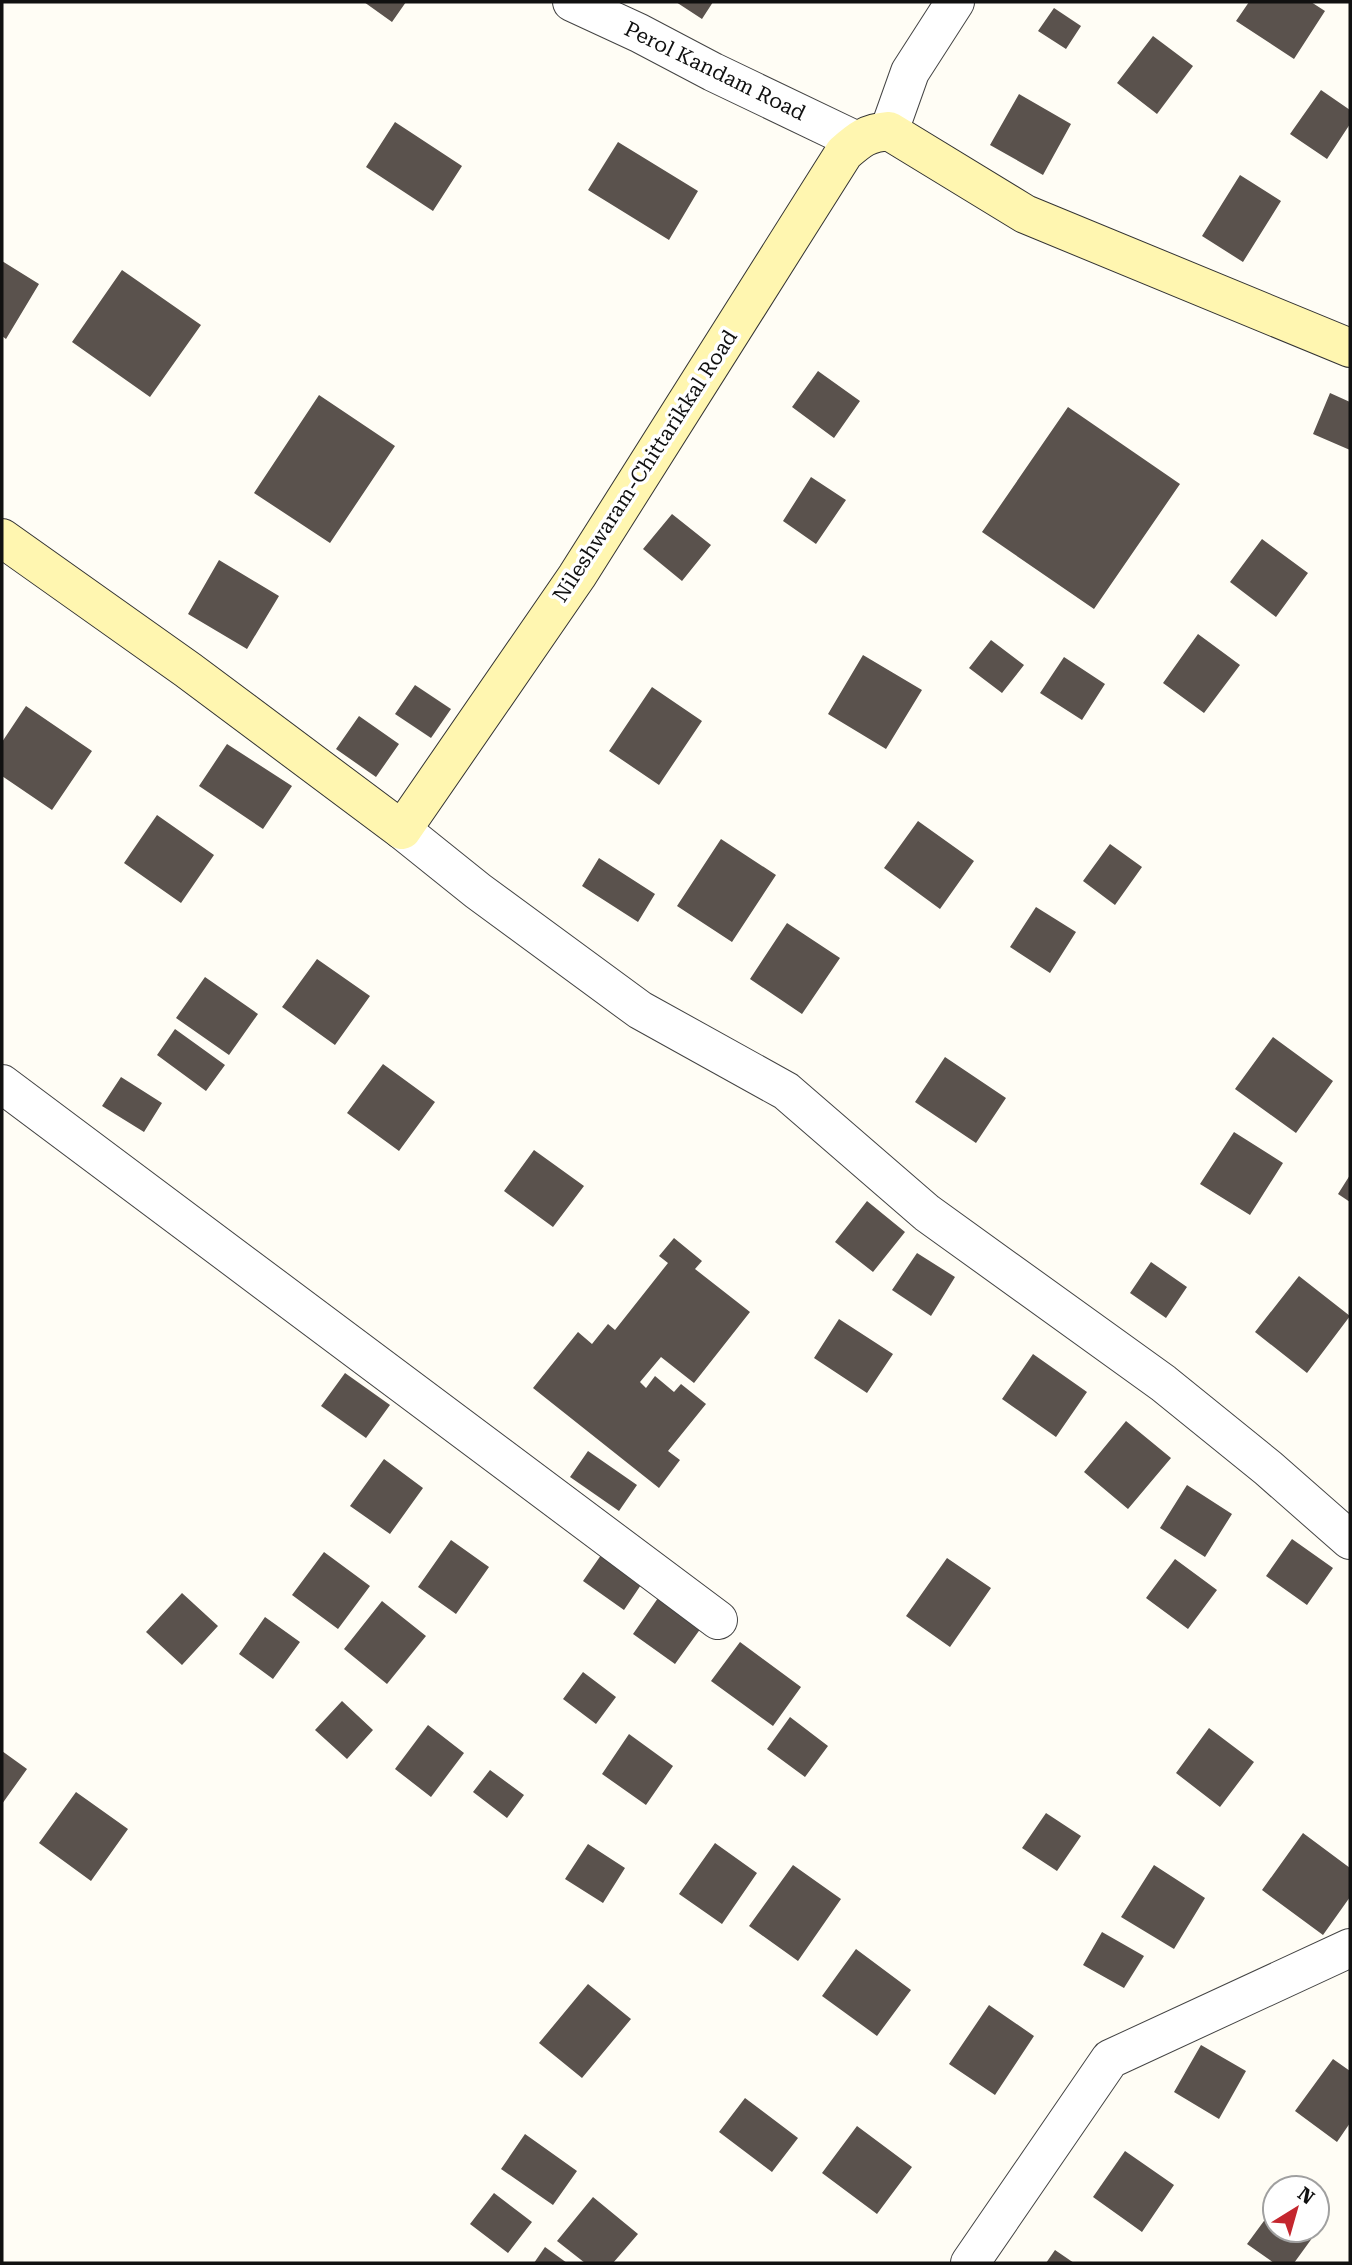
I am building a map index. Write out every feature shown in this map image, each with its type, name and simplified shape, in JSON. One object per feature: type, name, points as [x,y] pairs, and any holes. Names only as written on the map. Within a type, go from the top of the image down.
[{"type":"main road","points":[[873,136],[1025,214],[1350,348]]},
{"type":"main road","name":"Nileshwaram-Chittarikkal Road","points":[[402,830],[577,576],[844,153],[873,136]]},
{"type":"main road","points":[[2,538],[188,670],[402,830]]},
{"type":"street","name":"Perol Kandam Road","points":[[572,2],[873,136]]},
{"type":"street","points":[[873,136],[955,2]]},
{"type":"street","points":[[402,830],[478,891],[640,1010],[786,1091],[927,1213],[1163,1384],[1268,1468],[1350,1540]]},
{"type":"street","points":[[2,1084],[718,1620]]},
{"type":"street","points":[[970,2263],[1110,2059],[1350,1948]]},
{"type":"building","points":[[364,2],[406,2],[392,22]]},
{"type":"building","points":[[676,2],[713,2],[702,19]]},
{"type":"building","points":[[1249,2],[1311,2],[1325,11],[1294,59],[1236,21]]},
{"type":"building","points":[[1054,8],[1081,26],[1066,49],[1038,31]]},
{"type":"building","points":[[1153,36],[1193,66],[1157,114],[1117,83]]},
{"type":"building","points":[[1321,90],[1350,110],[1350,124],[1327,159],[1290,134]]},
{"type":"building","points":[[1019,94],[1071,124],[1043,175],[990,145]]},
{"type":"building","points":[[395,122],[462,166],[433,211],[366,167]]},
{"type":"building","points":[[618,142],[698,191],[669,240],[588,190]]},
{"type":"building","points":[[1240,175],[1281,201],[1243,262],[1202,236]]},
{"type":"building","points":[[2,261],[39,284],[6,339],[2,336]]},
{"type":"building","points":[[122,270],[201,325],[150,397],[72,342]]},
{"type":"building","points":[[818,371],[860,401],[834,438],[792,407]]},
{"type":"building","points":[[1330,393],[1350,402],[1350,450],[1313,434]]},
{"type":"building","points":[[319,395],[395,446],[330,543],[254,493]]},
{"type":"building","points":[[1068,407],[1180,484],[1094,609],[982,532]]},
{"type":"building","points":[[811,477],[846,500],[816,544],[783,521]]},
{"type":"building","points":[[672,514],[711,545],[682,581],[643,549]]},
{"type":"building","points":[[1262,539],[1308,573],[1276,617],[1230,582]]},
{"type":"building","points":[[219,560],[279,596],[247,649],[188,614]]},
{"type":"building","points":[[1198,634],[1240,665],[1204,713],[1163,683]]},
{"type":"building","points":[[991,640],[1024,665],[1002,693],[969,668]]},
{"type":"building","points":[[863,655],[922,690],[886,749],[828,714]]},
{"type":"building","points":[[1064,657],[1105,684],[1082,720],[1040,693]]},
{"type":"building","points":[[415,685],[451,709],[431,738],[395,714]]},
{"type":"building","points":[[652,687],[702,721],[659,785],[609,751]]},
{"type":"building","points":[[26,706],[92,751],[52,810],[2,776],[2,742]]},
{"type":"building","points":[[359,716],[399,744],[376,777],[336,749]]},
{"type":"building","points":[[227,744],[292,786],[263,829],[199,786]]},
{"type":"building","points":[[157,815],[214,855],[181,903],[124,863]]},
{"type":"building","points":[[918,821],[974,861],[940,909],[884,868]]},
{"type":"building","points":[[721,839],[776,875],[732,942],[677,906]]},
{"type":"building","points":[[1110,844],[1142,867],[1115,905],[1083,881]]},
{"type":"building","points":[[599,858],[655,894],[638,922],[582,886]]},
{"type":"building","points":[[1036,907],[1076,932],[1050,973],[1010,947]]},
{"type":"building","points":[[787,923],[840,958],[802,1014],[750,979]]},
{"type":"building","points":[[317,959],[370,996],[335,1045],[282,1007]]},
{"type":"building","points":[[205,977],[258,1014],[229,1055],[176,1018]]},
{"type":"building","points":[[175,1029],[225,1065],[206,1091],[157,1055]]},
{"type":"building","points":[[1273,1037],[1333,1081],[1296,1133],[1235,1089]]},
{"type":"building","points":[[945,1057],[1006,1098],[976,1143],[915,1102]]},
{"type":"building","points":[[383,1064],[435,1102],[399,1151],[347,1113]]},
{"type":"building","points":[[121,1077],[162,1103],[144,1132],[102,1106]]},
{"type":"building","points":[[1234,1132],[1283,1163],[1250,1215],[1200,1184]]},
{"type":"building","points":[[534,1150],[584,1186],[553,1227],[504,1191]]},
{"type":"building","points":[[1350,1175],[1350,1202],[1338,1194]]},
{"type":"building","points":[[867,1201],[905,1232],[873,1272],[835,1242]]},
{"type":"building","points":[[674,1238],[702,1261],[695,1269],[750,1312],[694,1383],[661,1357],[640,1382],[646,1388],[655,1376],[674,1392],[681,1384],[706,1404],[668,1451],[680,1460],[659,1488],[533,1388],[578,1332],[592,1344],[608,1324],[615,1330],[668,1263],[659,1256]]},
{"type":"building","points":[[917,1253],[955,1277],[931,1316],[892,1290]]},
{"type":"building","points":[[1151,1262],[1187,1287],[1166,1318],[1130,1293]]},
{"type":"building","points":[[1299,1276],[1350,1316],[1307,1373],[1255,1332]]},
{"type":"building","points":[[839,1319],[893,1354],[867,1393],[814,1358]]},
{"type":"building","points":[[1033,1354],[1087,1392],[1056,1437],[1002,1399]]},
{"type":"building","points":[[345,1373],[390,1405],[366,1438],[321,1406]]},
{"type":"building","points":[[1126,1421],[1171,1458],[1128,1509],[1084,1472]]},
{"type":"building","points":[[588,1451],[637,1485],[619,1511],[570,1477]]},
{"type":"building","points":[[384,1459],[423,1488],[390,1534],[350,1506]]},
{"type":"building","points":[[1187,1485],[1232,1514],[1205,1557],[1160,1528]]},
{"type":"building","points":[[1292,1539],[1333,1568],[1307,1605],[1266,1576]]},
{"type":"building","points":[[451,1540],[489,1567],[456,1614],[418,1587]]},
{"type":"building","points":[[606,1548],[647,1576],[624,1610],[583,1581]]},
{"type":"building","points":[[324,1552],[370,1586],[338,1629],[292,1595]]},
{"type":"building","points":[[947,1558],[991,1588],[950,1647],[906,1616]]},
{"type":"building","points":[[1175,1559],[1217,1590],[1188,1629],[1146,1598]]},
{"type":"building","points":[[182,1593],[218,1626],[182,1665],[146,1632]]},
{"type":"building","points":[[658,1598],[701,1628],[675,1664],[633,1634]]},
{"type":"building","points":[[382,1601],[426,1636],[387,1684],[344,1649]]},
{"type":"building","points":[[265,1617],[300,1642],[273,1679],[239,1654]]},
{"type":"building","points":[[740,1642],[801,1687],[773,1726],[711,1681]]},
{"type":"building","points":[[583,1672],[616,1697],[596,1724],[563,1699]]},
{"type":"building","points":[[342,1701],[373,1730],[347,1759],[315,1730]]},
{"type":"building","points":[[790,1717],[828,1746],[805,1777],[767,1749]]},
{"type":"building","points":[[428,1725],[464,1753],[431,1797],[395,1769]]},
{"type":"building","points":[[1209,1728],[1254,1762],[1220,1807],[1176,1773]]},
{"type":"building","points":[[629,1734],[673,1766],[646,1805],[602,1774]]},
{"type":"building","points":[[2,1751],[27,1769],[2,1804]]},
{"type":"building","points":[[490,1770],[524,1795],[507,1818],[473,1792]]},
{"type":"building","points":[[76,1792],[128,1829],[91,1881],[39,1843]]},
{"type":"building","points":[[1046,1813],[1081,1836],[1057,1871],[1022,1848]]},
{"type":"building","points":[[1303,1833],[1350,1868],[1350,1897],[1323,1935],[1262,1890]]},
{"type":"building","points":[[715,1843],[757,1873],[722,1924],[679,1894]]},
{"type":"building","points":[[588,1844],[625,1868],[603,1903],[565,1879]]},
{"type":"building","points":[[793,1865],[841,1899],[798,1961],[749,1926]]},
{"type":"building","points":[[1154,1865],[1205,1898],[1174,1949],[1121,1917]]},
{"type":"building","points":[[1102,1932],[1144,1956],[1124,1988],[1083,1965]]},
{"type":"building","points":[[856,1949],[911,1990],[877,2036],[822,1996]]},
{"type":"building","points":[[588,1984],[631,2019],[582,2078],[539,2043]]},
{"type":"building","points":[[989,2005],[1034,2036],[995,2095],[949,2064]]},
{"type":"building","points":[[1201,2045],[1246,2071],[1219,2119],[1174,2092]]},
{"type":"building","points":[[1333,2059],[1350,2071],[1350,2123],[1337,2142],[1295,2111]]},
{"type":"building","points":[[745,2098],[798,2138],[772,2172],[719,2132]]},
{"type":"building","points":[[857,2126],[912,2167],[877,2214],[822,2173]]},
{"type":"building","points":[[525,2134],[577,2171],[553,2205],[501,2169]]},
{"type":"building","points":[[1125,2151],[1174,2185],[1142,2232],[1093,2197]]},
{"type":"building","points":[[494,2193],[532,2222],[508,2253],[470,2224]]},
{"type":"building","points":[[593,2197],[638,2234],[613,2263],[585,2263],[557,2241]]},
{"type":"building","points":[[1261,2225],[1261,2244],[1308,2244],[1294,2263],[1274,2263],[1247,2244]]},
{"type":"building","points":[[545,2247],[567,2263],[534,2263]]},
{"type":"building","points":[[1055,2250],[1074,2263],[1046,2263]]}]
